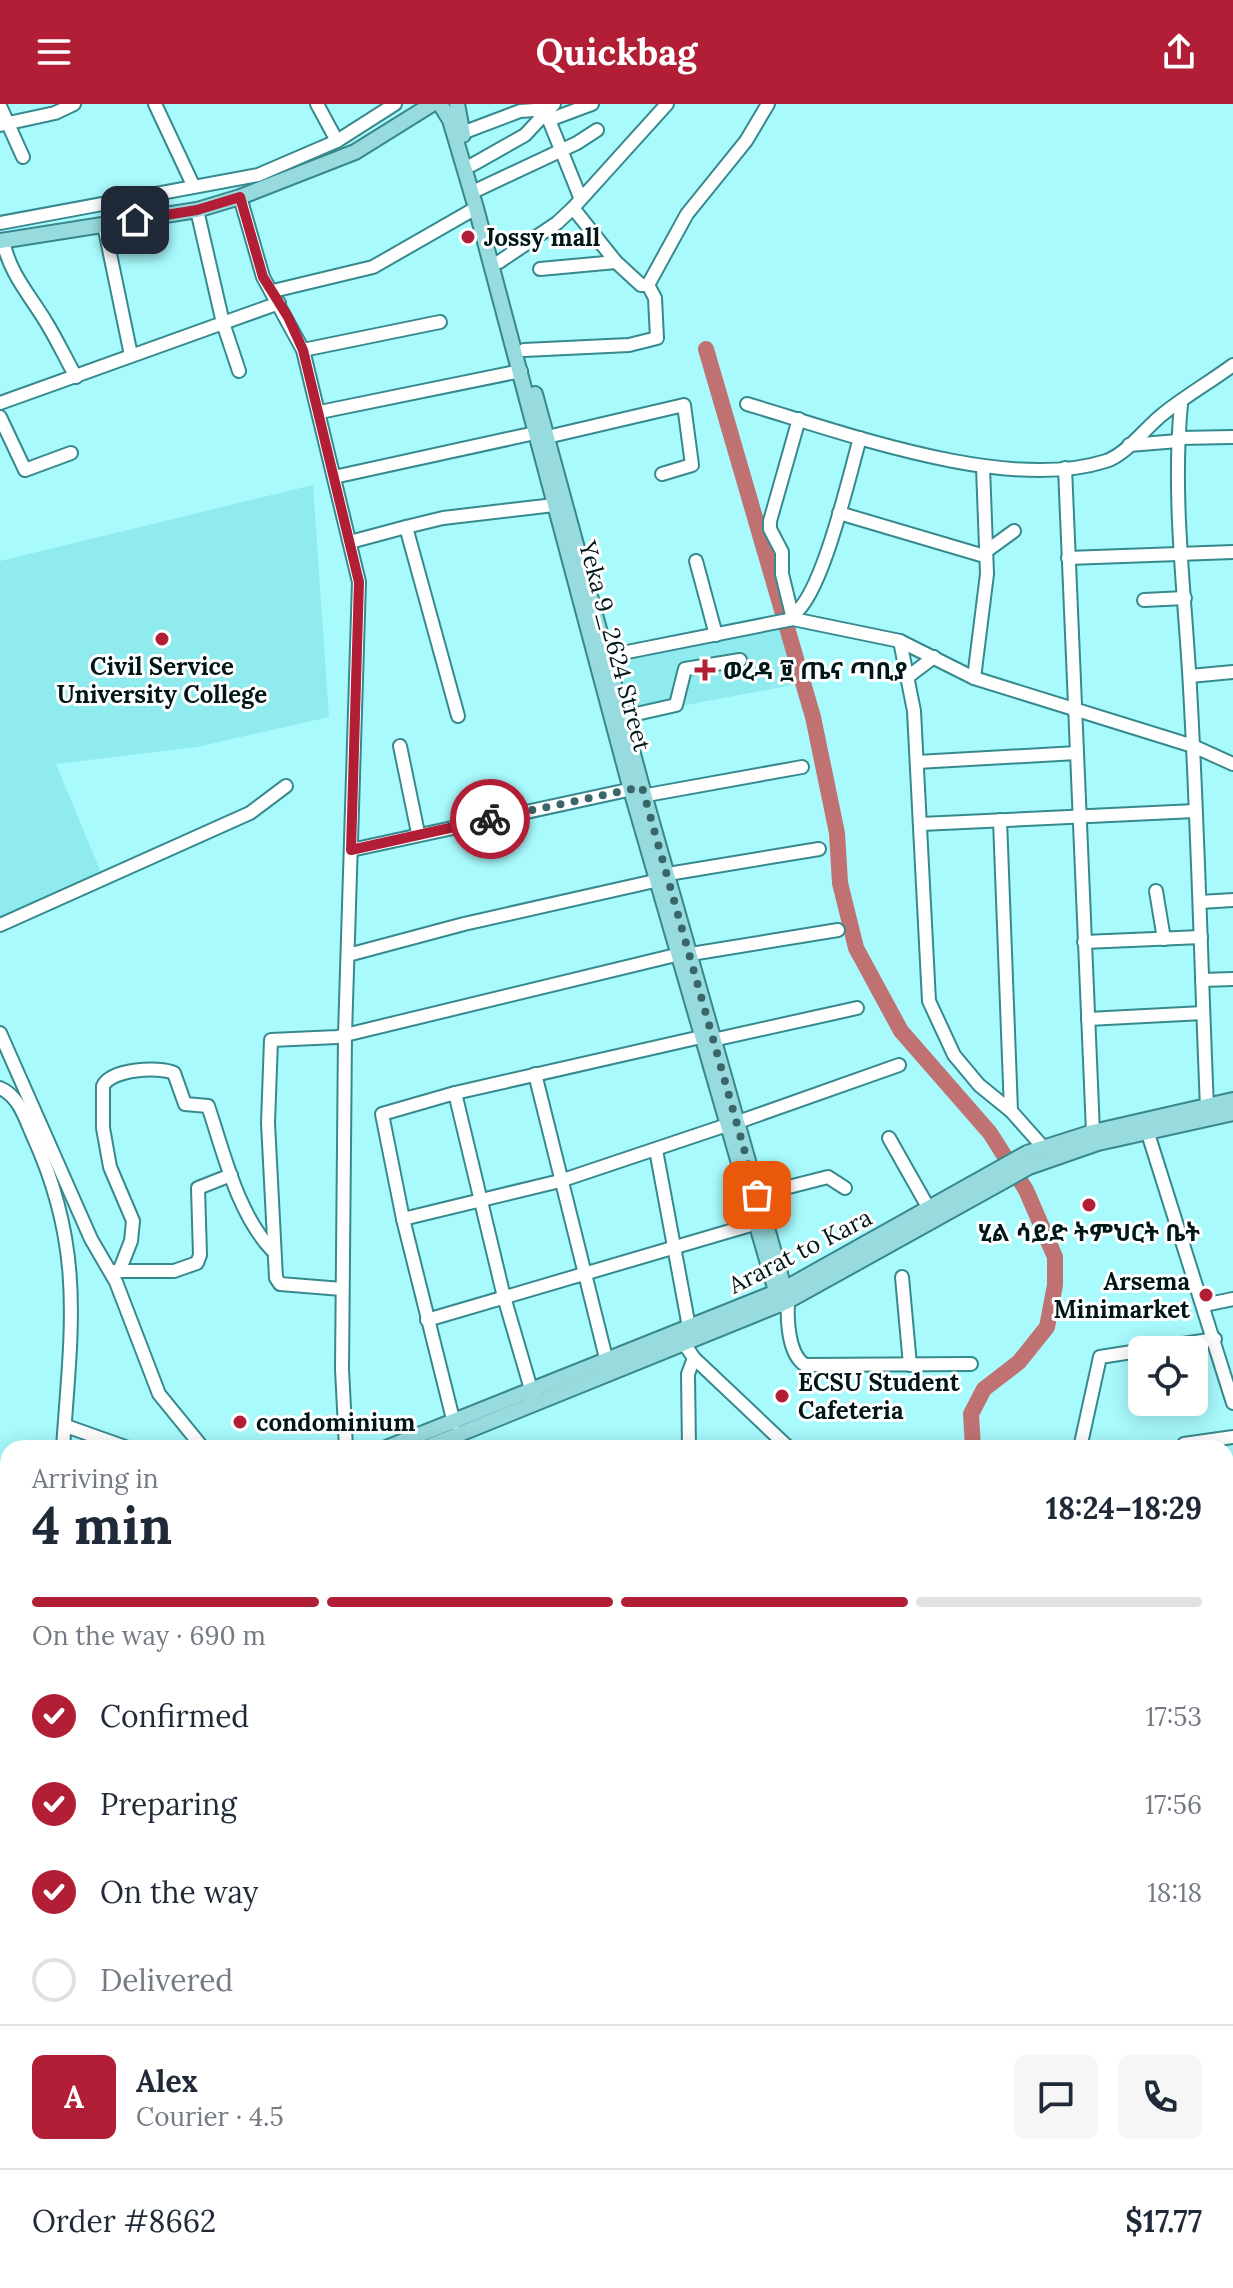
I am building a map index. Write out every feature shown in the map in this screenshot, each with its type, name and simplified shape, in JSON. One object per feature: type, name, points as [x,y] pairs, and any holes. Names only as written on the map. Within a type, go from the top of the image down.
[{"type":"main road","points":[[2,241],[197,210],[240,197],[355,152],[432,104]]},
{"type":"main road","name":"Yeka 9_2624 Street","points":[[440,104],[457,119],[479,189],[524,350],[554,505],[686,954],[732,1123],[757,1195],[769,1255],[783,1301]]},
{"type":"main road","name":"Yeka 9_2624 Street","points":[[457,119],[476,208],[521,371],[607,656],[638,792]]},
{"type":"main road","name":"Ararat to Kara","points":[[1052,1149],[1233,1100]]},
{"type":"main road","name":"Ararat to Kara","points":[[408,1440],[685,1345],[783,1301],[1005,1172],[1093,1132],[1233,1113]]},
{"type":"main road","name":"Yeka 9_2624 Street","points":[[732,1123],[754,1224],[769,1255]]},
{"type":"main road","name":"Ararat to Kara","points":[[870,1250],[928,1207],[1005,1172]]},
{"type":"main road","name":"Ararat to Kara","points":[[443,1440],[689,1327],[783,1301]]},
{"type":"street","points":[[5,124],[55,113],[74,104]]},
{"type":"street","points":[[155,104],[193,185]]},
{"type":"street","points":[[317,104],[337,141]]},
{"type":"street","points":[[0,223],[258,175],[337,141],[395,104]]},
{"type":"street","points":[[457,119],[520,111],[549,112],[592,104]]},
{"type":"street","points":[[499,262],[577,202],[667,104]]},
{"type":"street","points":[[648,285],[687,214],[746,141],[768,104]]},
{"type":"street","points":[[0,106],[5,124],[23,157]]},
{"type":"street","points":[[549,112],[577,202],[616,262],[641,285],[648,285]]},
{"type":"street","points":[[472,165],[525,135],[549,112]]},
{"type":"street","points":[[479,189],[597,130]]},
{"type":"street","points":[[240,197],[263,277],[303,350],[350,542],[360,601],[345,1035],[342,1289],[346,1440]]},
{"type":"street","points":[[0,403],[223,323],[276,297],[373,267],[476,208]]},
{"type":"street","points":[[197,210],[223,323],[239,371]]},
{"type":"street","points":[[104,225],[131,355]]},
{"type":"street","points":[[2,241],[7,260],[23,291],[48,325],[76,377]]},
{"type":"street","points":[[540,269],[616,262]]},
{"type":"street","points":[[524,350],[653,341],[659,328],[655,298],[648,285]]},
{"type":"street","points":[[303,350],[440,322]]},
{"type":"street","points":[[747,404],[860,438],[983,467],[1065,468],[1105,461],[1129,445],[1166,411],[1181,404],[1233,365]]},
{"type":"street","points":[[320,412],[521,371]]},
{"type":"street","points":[[334,477],[541,435],[678,403],[684,405],[692,465],[662,474]]},
{"type":"street","points":[[1181,404],[1178,440],[1180,553],[1190,676],[1207,1107]]},
{"type":"street","points":[[0,417],[25,470],[71,453]]},
{"type":"street","points":[[790,618],[782,574],[782,552],[770,529],[770,521],[799,419]]},
{"type":"street","points":[[1129,445],[1233,437]]},
{"type":"street","points":[[607,656],[790,618],[808,600],[839,513],[860,438]]},
{"type":"street","points":[[974,678],[987,554],[983,467]]},
{"type":"street","points":[[1065,468],[1093,1132]]},
{"type":"street","points":[[350,542],[443,518],[554,505]]},
{"type":"street","points":[[839,513],[971,554],[987,554],[1014,531]]},
{"type":"street","points":[[406,527],[458,716]]},
{"type":"street","points":[[1068,558],[1233,552]]},
{"type":"street","points":[[696,561],[716,635]]},
{"type":"street","points":[[1144,600],[1185,598]]},
{"type":"street","points":[[790,618],[900,641],[974,678],[1193,746],[1233,764]]},
{"type":"street","points":[[900,641],[909,676],[917,762],[931,1008],[954,1055],[979,1085],[1052,1149]]},
{"type":"street","points":[[909,676],[934,657]]},
{"type":"street","points":[[623,717],[678,703],[685,669],[740,660]]},
{"type":"street","points":[[1190,676],[1233,672]]},
{"type":"street","points":[[400,746],[418,833]]},
{"type":"street","points":[[917,762],[1077,753]]},
{"type":"street","points":[[351,850],[418,833],[638,792],[802,767]]},
{"type":"street","points":[[0,925],[237,819],[286,786]]},
{"type":"street","points":[[921,824],[1079,814],[1195,811]]},
{"type":"street","points":[[1000,820],[1011,1111]]},
{"type":"street","points":[[348,955],[663,877],[819,849]]},
{"type":"street","points":[[1156,891],[1164,939]]},
{"type":"street","points":[[1200,902],[1233,900]]},
{"type":"street","points":[[342,1289],[280,1284],[272,1250],[269,1042],[325,1039],[686,954],[838,930]]},
{"type":"street","points":[[1084,942],[1201,937]]},
{"type":"street","points":[[1202,980],[1233,979]]},
{"type":"street","points":[[454,1423],[403,1219],[382,1114],[535,1074],[857,1008]]},
{"type":"street","points":[[1088,1019],[1203,1013]]},
{"type":"street","points":[[0,1033],[78,1212],[116,1271],[159,1394],[196,1440]]},
{"type":"street","points":[[403,1219],[480,1203],[560,1181],[899,1065]]},
{"type":"street","points":[[116,1271],[131,1241],[133,1221],[123,1205],[105,1141],[101,1107],[106,1079],[156,1070],[174,1073],[185,1104],[208,1106],[231,1175],[252,1222],[272,1250]]},
{"type":"street","points":[[535,1074],[607,1362]]},
{"type":"street","points":[[0,1088],[10,1092],[16,1100],[41,1154],[67,1235],[71,1344],[64,1440]]},
{"type":"street","points":[[455,1093],[504,1297],[534,1399]]},
{"type":"street","points":[[1146,1126],[1233,1403]]},
{"type":"street","points":[[889,1138],[928,1207]]},
{"type":"street","points":[[656,1150],[689,1327]]},
{"type":"street","points":[[116,1271],[174,1271],[197,1263],[200,1255],[198,1188],[231,1175]]},
{"type":"street","points":[[757,1195],[828,1177],[845,1188]]},
{"type":"street","points":[[427,1320],[754,1224]]},
{"type":"street","points":[[902,1277],[910,1365]]},
{"type":"street","points":[[1204,1305],[1233,1299]]},
{"type":"street","points":[[783,1301],[799,1361],[805,1365],[971,1364]]},
{"type":"street","points":[[1082,1440],[1098,1361],[1103,1354],[1215,1339]]},
{"type":"street","points":[[685,1345],[694,1358],[781,1440]]},
{"type":"street","points":[[689,1440],[688,1374],[694,1358]]},
{"type":"street","points":[[66,1426],[105,1440]]},
{"type":"street","points":[[1212,1440],[1233,1437]]},
{"type":"shaded area","name":"Civil Service University College","points":[[313,485],[329,717],[197,747],[56,764],[105,882],[0,931],[0,561]]},
{"type":"shaded area","name":"ወረዳ ፱ ጤና ጣቢያ","points":[[785,620],[803,683],[623,717],[607,656]]},
{"type":"waterway","points":[[706,349],[813,717],[837,833],[840,883],[856,948],[901,1031],[990,1133],[1026,1190],[1055,1257],[1055,1285],[1047,1327],[1019,1362],[984,1389],[971,1414],[973,1440]]},
{"type":"way so far","points":[[490,819],[642,787],[757,1195]]},
{"type":"place","name":"Jossy mall","points":[[468,237]]},
{"type":"place","name":"Civil Service University College","points":[[162,639]]},
{"type":"place","name":"ወረዳ ፱ ጤና ጣቢያ","points":[[705,670]]},
{"type":"place","name":"ሂል ሳይድ ትምህርት ቤት","points":[[1089,1205]]},
{"type":"place","name":"Arsema Minimarket","points":[[1206,1295]]},
{"type":"place","name":"ECSU Student Cafeteria","points":[[782,1396]]},
{"type":"place","name":"condominium","points":[[240,1422]]},
{"type":"route","points":[[135,220],[197,210],[240,197],[263,277],[288,317],[303,350],[359,582],[351,850],[490,819]]}]
